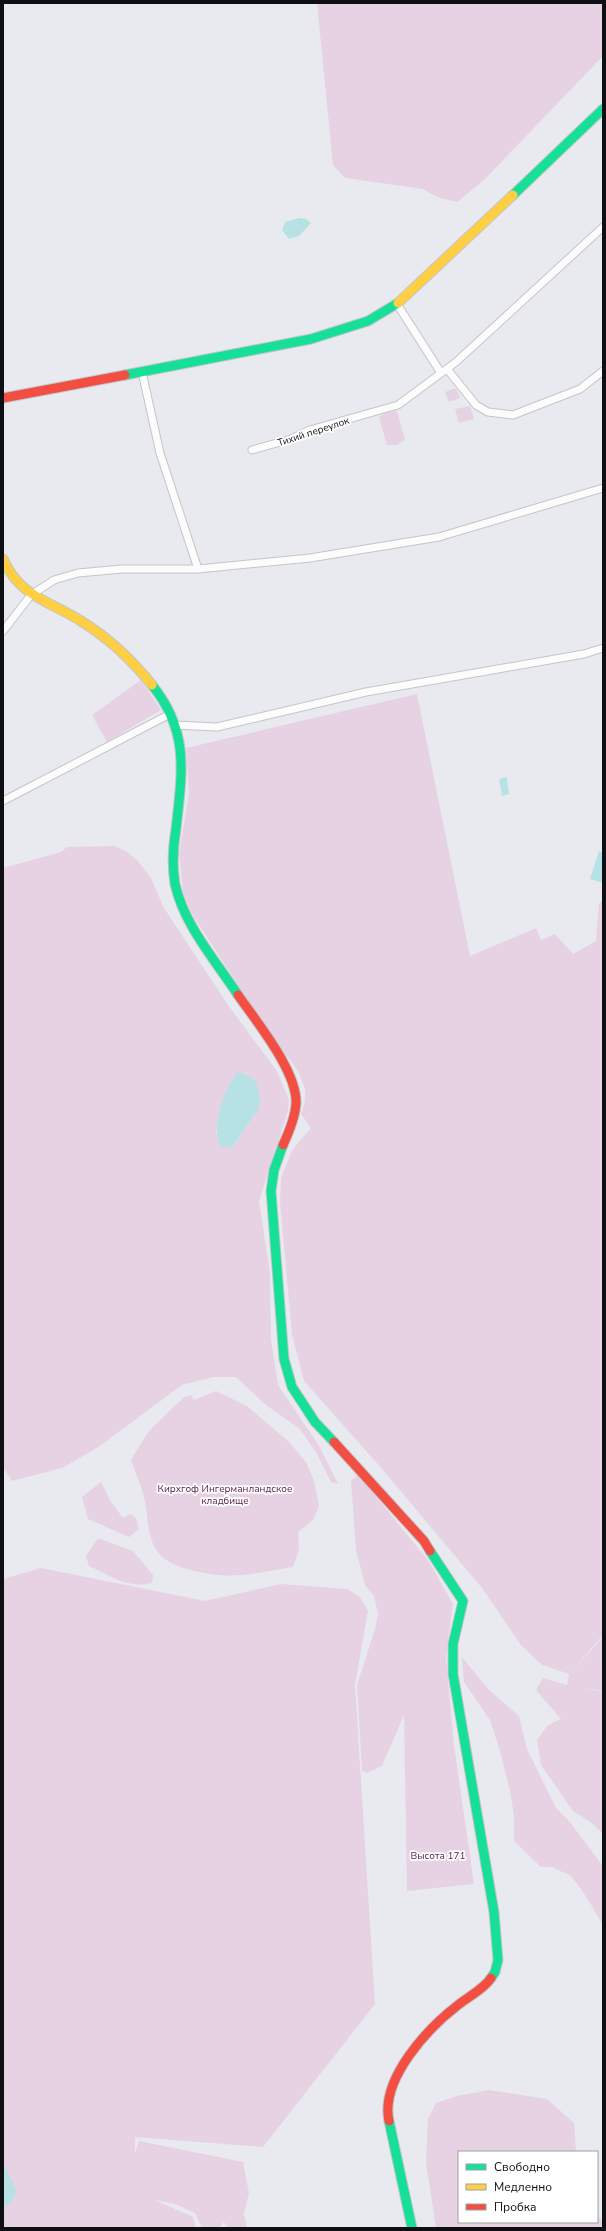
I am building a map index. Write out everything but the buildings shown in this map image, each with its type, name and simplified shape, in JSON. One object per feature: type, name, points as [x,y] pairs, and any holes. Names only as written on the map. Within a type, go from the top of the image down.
[{"type":"street","points":[[3,398],[263,350],[311,339],[368,321],[397,304],[603,109]]},
{"type":"street","name":"Тихий переулок","points":[[252,450],[291,439],[310,430],[398,405],[444,371],[603,226]]},
{"type":"street","points":[[397,304],[444,371],[476,405],[488,412],[513,415],[580,389],[603,371]]},
{"type":"street","points":[[142,372],[160,453],[198,569]]},
{"type":"street","points":[[3,631],[31,595],[54,580],[78,572],[122,569],[198,569],[310,558],[439,537],[603,488]]},
{"type":"street","points":[[3,559],[17,584],[31,595],[81,622],[142,674],[159,694],[170,714],[182,753],[183,773],[173,864],[177,889],[182,907],[187,918],[282,1060],[294,1087],[296,1107],[293,1120],[275,1167],[271,1191],[284,1359],[287,1373],[292,1387],[314,1422],[424,1541],[463,1601],[453,1644],[453,1674],[462,1717],[494,1912],[498,1960],[495,1972],[489,1981],[456,2006],[418,2043],[395,2078],[390,2092],[388,2117],[412,2228]]},
{"type":"street","points":[[174,725],[217,727],[366,692],[578,655],[603,648]]},
{"type":"street","points":[[3,801],[170,714]]},
{"type":"green space","points":[[317,3],[603,3],[603,56],[484,180],[457,202],[437,197],[423,189],[345,178],[333,165]]},
{"type":"green space","points":[[456,388],[460,398],[449,402],[445,392]]},
{"type":"green space","points":[[470,406],[474,419],[459,423],[455,409]]},
{"type":"green space","points":[[397,411],[405,440],[397,445],[387,445],[379,417],[387,412]]},
{"type":"green space","points":[[141,680],[161,710],[107,742],[92,715]]},
{"type":"green space","points":[[417,694],[470,956],[536,928],[541,940],[555,934],[573,954],[596,941],[599,904],[603,899],[603,1635],[569,1674],[542,1665],[521,1645],[482,1588],[383,1470],[304,1381],[292,1335],[280,1202],[281,1178],[292,1150],[311,1128],[301,1114],[305,1101],[305,1089],[298,1071],[267,1030],[192,914],[183,893],[179,854],[189,793],[186,748]]},
{"type":"green space","points":[[114,846],[126,851],[137,860],[151,878],[164,908],[228,1005],[277,1071],[289,1100],[288,1111],[259,1201],[270,1273],[271,1340],[278,1385],[318,1444],[338,1484],[331,1482],[317,1454],[300,1429],[266,1405],[236,1377],[214,1377],[182,1385],[97,1448],[62,1468],[12,1481],[3,1467],[3,868],[61,852],[67,847]],"holes":[[[243,1073],[256,1082],[258,1110],[232,1148],[216,1132],[225,1097],[233,1078]]]},
{"type":"green space","name":"Кирхгоф Ингерманландское кладбище","points":[[216,1391],[247,1406],[288,1441],[306,1462],[314,1481],[319,1506],[314,1519],[298,1532],[299,1550],[293,1567],[242,1575],[218,1575],[205,1573],[172,1564],[160,1555],[151,1539],[144,1497],[131,1460],[148,1432],[183,1398],[191,1395],[194,1400]]},
{"type":"green space","name":"Высота 171","points":[[358,1475],[428,1560],[453,1604],[446,1657],[454,1745],[474,1884],[407,1891],[404,1715],[382,1766],[367,1773],[362,1771],[357,1685],[375,1629],[378,1614],[374,1596],[365,1585],[356,1550],[351,1481]]},
{"type":"green space","points":[[101,1482],[111,1502],[123,1518],[130,1514],[136,1518],[139,1529],[129,1537],[88,1519],[82,1497]]},
{"type":"green space","points":[[98,1538],[133,1551],[153,1575],[152,1583],[127,1583],[89,1566],[86,1556]]},
{"type":"green space","points":[[41,1568],[205,1601],[281,1584],[347,1589],[360,1597],[368,1611],[355,1685],[375,2004],[263,2147],[135,2137],[135,2153],[139,2141],[243,2162],[249,2193],[244,2213],[247,2228],[228,2228],[224,2222],[219,2228],[202,2228],[195,2213],[175,2204],[155,2200],[193,2217],[196,2228],[3,2228],[3,1579]]},
{"type":"green space","points":[[603,1637],[603,1691],[583,1688],[603,1692],[603,1834],[592,1823],[573,1811],[541,1765],[537,1740],[548,1725],[561,1719],[536,1690],[543,1678],[567,1685],[569,1674]]},
{"type":"green space","points":[[462,1657],[488,1689],[519,1716],[527,1749],[556,1808],[569,1821],[603,1866],[603,1925],[583,1892],[569,1875],[552,1867],[541,1867],[514,1841],[514,1816],[510,1791],[500,1751],[490,1720],[464,1682]]},
{"type":"green space","points":[[489,2090],[547,2099],[574,2123],[576,2151],[458,2151],[458,2223],[598,2223],[598,2217],[603,2221],[603,2228],[436,2228],[426,2163],[428,2119],[436,2103],[457,2096]]},
{"type":"water","points":[[300,218],[306,219],[311,223],[299,236],[289,239],[282,230],[285,222]]},
{"type":"water","points":[[507,777],[509,794],[502,796],[499,779]]},
{"type":"water","points":[[599,851],[603,853],[603,883],[590,879]]},
{"type":"water","points":[[237,1073],[243,1073],[256,1081],[260,1098],[258,1110],[232,1148],[220,1146],[217,1129],[220,1108],[228,1088]]},
{"type":"water","points":[[3,2162],[16,2190],[14,2198],[3,2209]]},
{"type":"traffic: fast","points":[[513,195],[603,109]]},
{"type":"traffic: fast","points":[[125,375],[311,339],[368,321],[398,303]]},
{"type":"traffic: fast","points":[[152,685],[164,702],[173,719],[178,736],[181,771],[173,870],[179,899],[185,914],[201,942],[238,995]]},
{"type":"traffic: fast","points":[[283,1145],[274,1170],[271,1191],[284,1359],[292,1387],[315,1422],[334,1442]]},
{"type":"traffic: fast","points":[[430,1551],[463,1601],[453,1644],[453,1674],[494,1912],[498,1960],[495,1972],[491,1978]]},
{"type":"traffic: fast","points":[[389,2121],[412,2228]]},
{"type":"traffic: slow","points":[[398,303],[513,195]]},
{"type":"traffic: slow","points":[[3,559],[17,581],[26,590],[81,621],[100,634],[128,658],[152,685]]},
{"type":"traffic: jam","points":[[3,398],[125,375]]},
{"type":"traffic: jam","points":[[238,995],[265,1032],[283,1062],[295,1091],[296,1104],[294,1114],[283,1145]]},
{"type":"traffic: jam","points":[[334,1442],[424,1541],[430,1551]]},
{"type":"traffic: jam","points":[[389,2121],[388,2105],[392,2088],[399,2072],[409,2056],[433,2027],[458,2005],[476,1993],[491,1978]]}]
